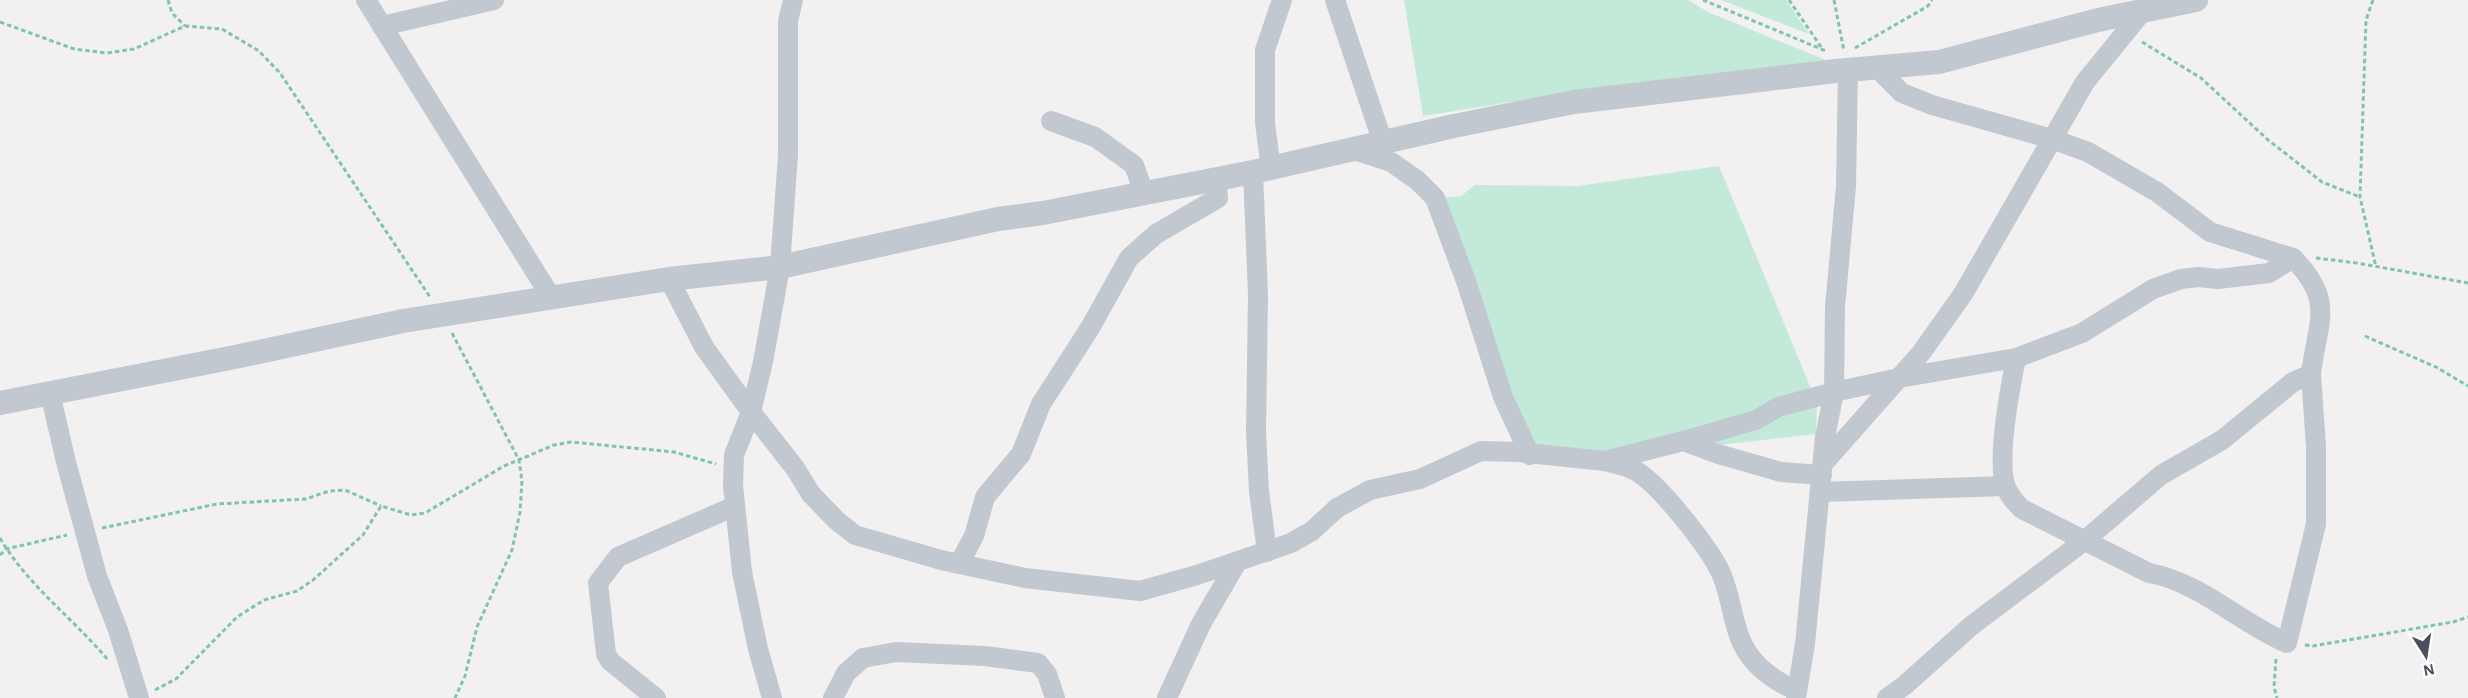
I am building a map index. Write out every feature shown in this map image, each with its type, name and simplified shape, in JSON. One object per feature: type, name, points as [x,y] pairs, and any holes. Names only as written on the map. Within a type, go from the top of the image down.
[{"type":"street","points":[[366,0],[550,297]]},
{"type":"street","points":[[382,26],[494,0]]},
{"type":"street","points":[[772,698],[758,649],[742,572],[733,485],[734,455],[751,412],[763,362],[780,267],[788,155],[788,21],[793,0]]},
{"type":"street","points":[[1267,552],[1259,491],[1256,432],[1258,295],[1265,123],[1265,50],[1282,0]]},
{"type":"street","points":[[1335,0],[1383,143]]},
{"type":"street","points":[[0,403],[442,315],[669,279],[780,267],[998,219],[1053,211],[1262,171],[1574,102],[1846,62],[1876,67],[1939,62],[2098,20],[2196,0]]},
{"type":"street","points":[[1821,477],[1851,434],[1921,353],[1963,294],[2085,82],[2143,11]]},
{"type":"street","points":[[669,279],[704,347],[751,412],[795,468],[811,494],[836,520],[855,535],[959,564],[1024,578],[1140,591],[1291,543],[1312,531],[1337,508],[1370,490],[1420,479],[1481,451],[1512,451],[1530,455],[1605,461],[1635,470],[1664,498],[1700,541],[1719,569],[1731,601],[1743,645],[1770,675],[1796,694],[1805,644],[1825,437],[1834,392],[1835,307],[1846,186],[1846,62]]},
{"type":"street","points":[[1876,67],[1902,93],[1932,105],[2052,139],[2088,152],[2157,192],[2210,232],[2293,258],[2303,268],[2318,291],[2321,305],[2311,374],[2316,447],[2316,524],[2287,643],[2265,633],[2169,577],[2149,573],[2022,509],[2005,486],[2002,471],[2006,417],[2016,358]]},
{"type":"street","points":[[1051,121],[1095,137],[1134,165],[1144,193]]},
{"type":"street","points":[[1354,150],[1391,162],[1417,180],[1435,198],[1467,284],[1503,397],[1530,455]]},
{"type":"street","points":[[959,564],[974,536],[985,497],[1021,454],[1041,404],[1090,328],[1129,258],[1156,234],[1218,198],[1216,178]]},
{"type":"street","points":[[1605,461],[1756,420],[1778,407],[1834,392],[1899,378],[2016,358],[2082,333],[2153,289],[2181,279],[2199,277],[2218,279],[2269,273],[2293,258]]},
{"type":"street","points":[[1887,698],[1905,685],[1971,626],[2084,541],[2161,475],[2222,440],[2293,382],[2311,374]]},
{"type":"street","points":[[50,393],[97,576],[144,696]]},
{"type":"street","points":[[1683,441],[1718,454],[1781,472],[1821,477],[2005,486]]},
{"type":"street","points":[[656,698],[610,661],[606,654],[598,583],[618,558],[735,506]]},
{"type":"street","points":[[1167,698],[1201,624],[1237,562]]},
{"type":"street","points":[[833,698],[846,673],[862,658],[896,652],[985,656],[1038,663],[1047,674],[1055,698]]},
{"type":"path","points":[[168,0],[172,13],[185,27]]},
{"type":"path","points":[[1703,0],[1822,49],[1846,62]]},
{"type":"path","points":[[1789,0],[1822,49]]},
{"type":"path","points":[[1834,0],[1846,62]]},
{"type":"path","points":[[1846,62],[1928,6],[1932,0]]},
{"type":"path","points":[[2373,0],[2366,20],[2360,197],[2376,267]]},
{"type":"path","points":[[0,22],[74,49],[107,53],[134,49],[185,27],[222,29],[260,51],[280,74],[385,226],[442,315],[519,460],[522,481],[520,512],[512,549],[477,627],[465,676],[454,698]]},
{"type":"path","points":[[2126,32],[2201,78],[2267,139],[2322,182],[2360,197]]},
{"type":"path","points":[[2293,258],[2316,258],[2468,283]]},
{"type":"path","points":[[2365,336],[2436,367],[2468,386]]},
{"type":"path","points":[[0,555],[6,549],[217,504],[306,499],[330,491],[345,490],[381,506],[411,515],[425,513],[467,487],[519,460],[554,445],[571,442],[674,452],[734,469]]},
{"type":"path","points":[[144,696],[176,679],[237,617],[264,600],[297,591],[313,580],[363,535],[381,506]]},
{"type":"path","points":[[0,538],[32,582],[88,636],[110,662]]},
{"type":"path","points":[[2277,698],[2274,660],[2287,643],[2313,646],[2453,622],[2468,617]]},
{"type":"green space","points":[[1404,0],[1688,0],[1708,12],[1833,63],[1585,90],[1423,116]]},
{"type":"green space","points":[[1721,0],[1786,0],[1809,34]]},
{"type":"green space","points":[[1719,166],[1817,403],[1816,434],[1605,458],[1524,451],[1431,199],[1461,196],[1475,185],[1578,186]]}]
